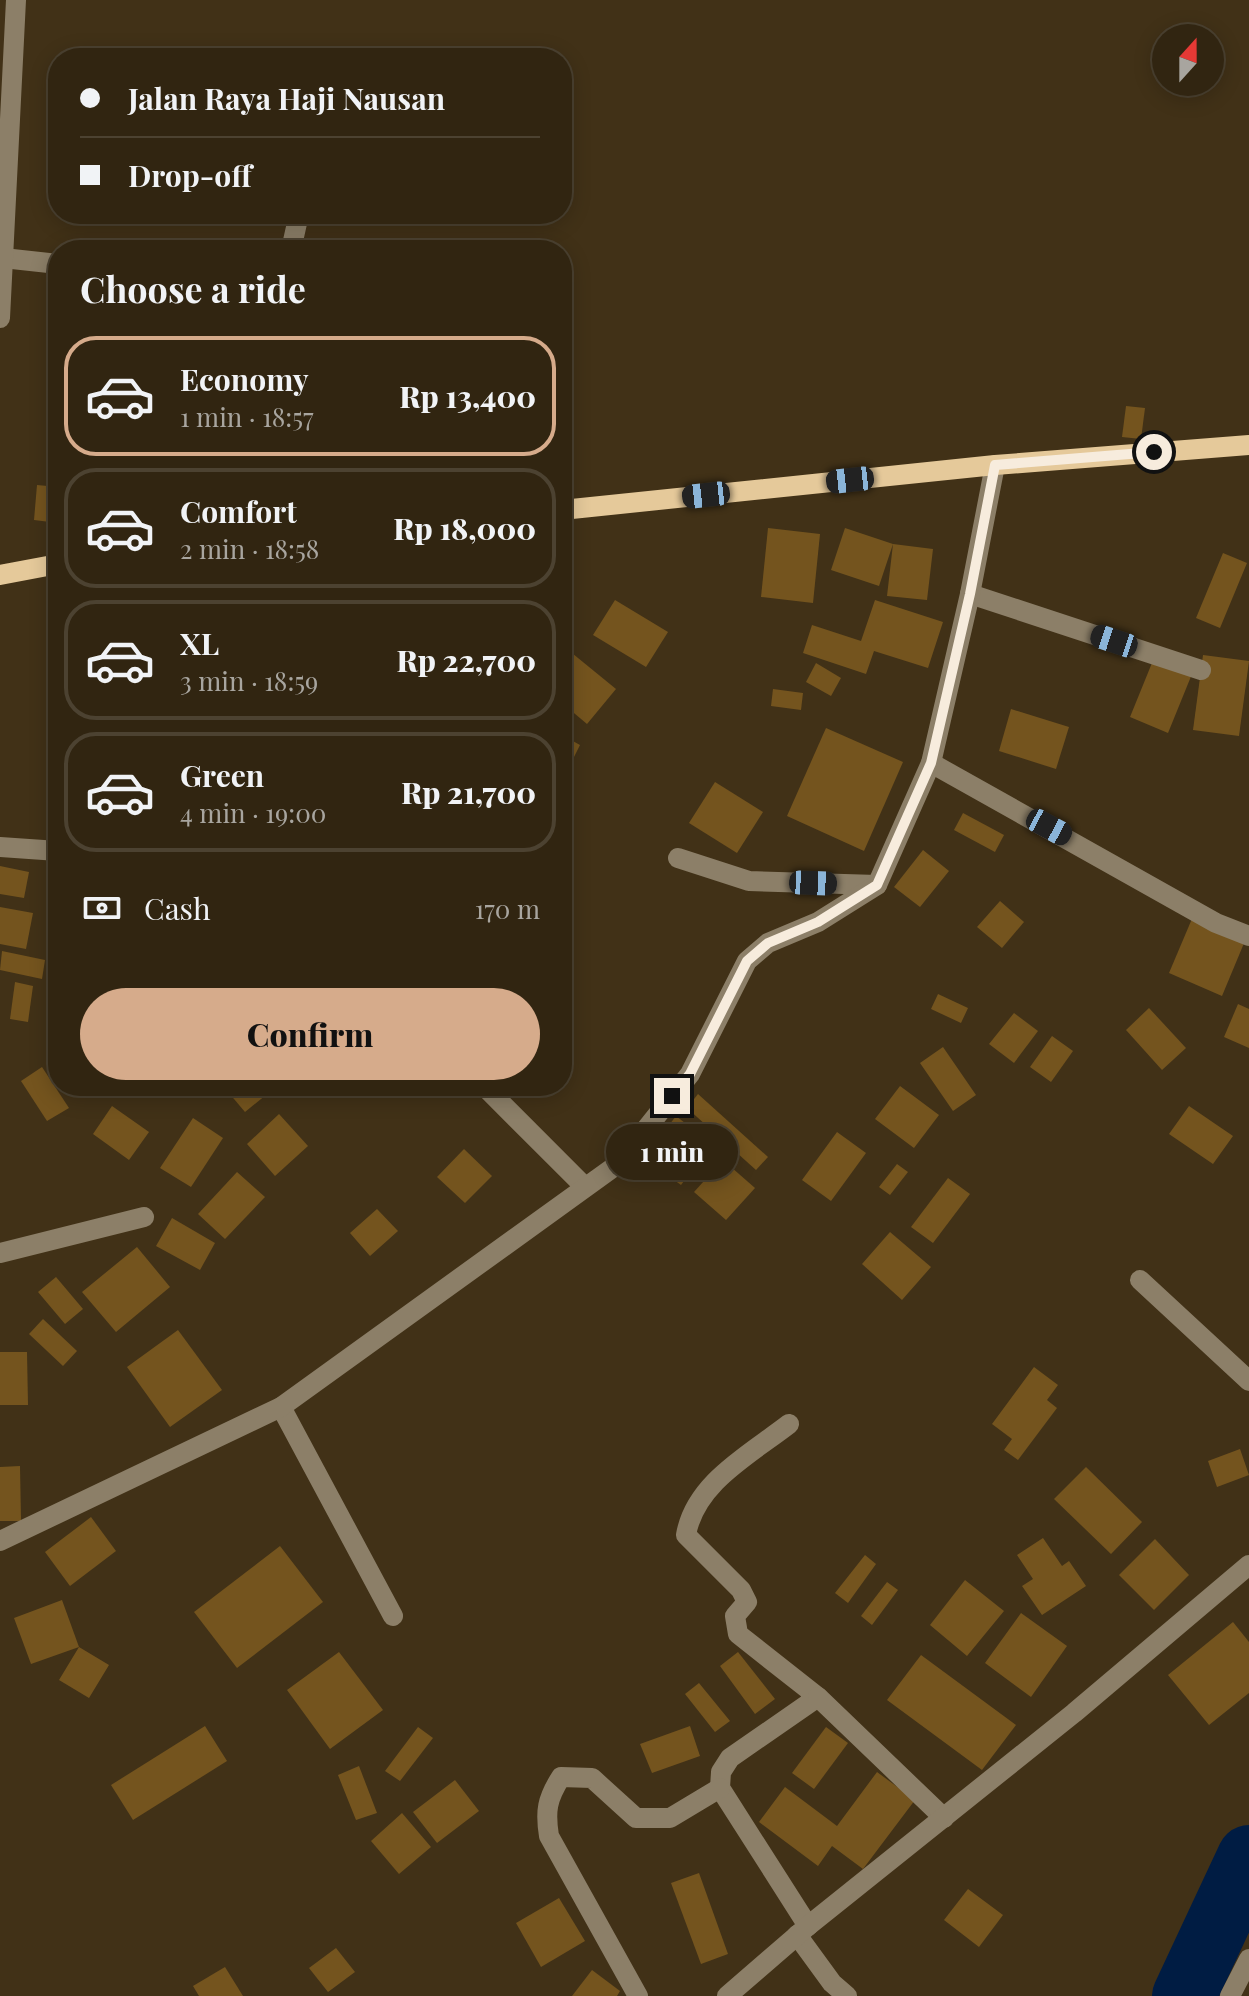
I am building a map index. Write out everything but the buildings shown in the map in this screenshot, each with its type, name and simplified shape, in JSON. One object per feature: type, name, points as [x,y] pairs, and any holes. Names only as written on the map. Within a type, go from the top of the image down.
[{"type":"main road","points":[[572,509],[995,465],[1249,445]]},
{"type":"main road","points":[[0,575],[48,566]]},
{"type":"street","points":[[0,318],[16,0]]},
{"type":"street","points":[[3,258],[48,263]]},
{"type":"street","points":[[0,1541],[281,1407],[618,1164],[690,1074],[747,961],[756,950],[818,922],[877,885],[931,763],[970,594],[995,465]]},
{"type":"street","points":[[970,594],[1201,670]]},
{"type":"street","points":[[931,763],[1216,923],[1249,936]]},
{"type":"street","points":[[0,847],[48,850]]},
{"type":"street","points":[[678,858],[749,881],[877,885]]},
{"type":"street","points":[[494,1096],[585,1187]]},
{"type":"street","points":[[0,1253],[144,1217]]},
{"type":"street","points":[[1140,1280],[1249,1381]]},
{"type":"street","points":[[281,1407],[393,1616]]},
{"type":"street","points":[[789,1424],[703,1491],[688,1521],[686,1535],[741,1590],[747,1602],[735,1616],[738,1634],[818,1697],[944,1818]]},
{"type":"street","points":[[727,1996],[802,1930],[944,1818],[1249,1565]]},
{"type":"street","points":[[818,1697],[730,1758],[721,1772],[720,1788],[832,1983],[847,1996]]},
{"type":"street","points":[[638,1996],[549,1836],[545,1809],[550,1793],[561,1777],[592,1778],[636,1818],[670,1818],[720,1788]]},
{"type":"street","points":[[1230,1996],[1249,1959]]},
{"type":"waterway","points":[[1184,1996],[1249,1857]]},
{"type":"route","points":[[672,1096],[690,1074],[747,961],[756,950],[818,922],[877,885],[931,763],[970,594],[995,465],[1154,452]]}]
